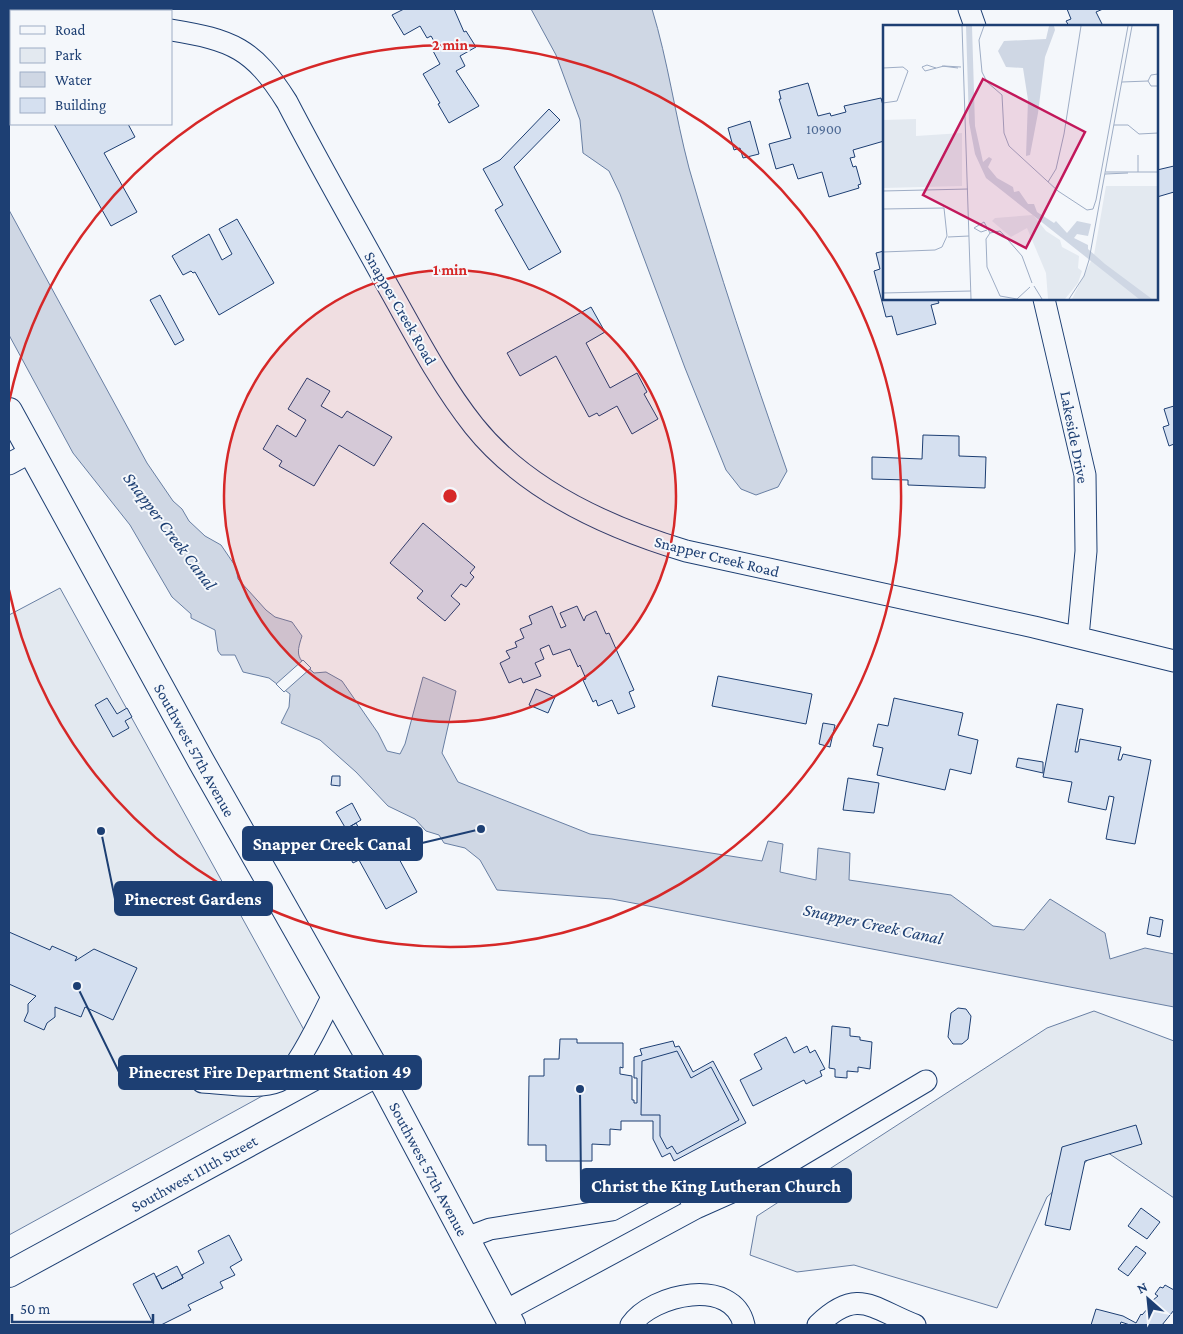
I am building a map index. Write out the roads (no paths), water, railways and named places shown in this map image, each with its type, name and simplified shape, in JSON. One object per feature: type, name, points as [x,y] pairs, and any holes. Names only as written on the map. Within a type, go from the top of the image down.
[{"type":"main road","name":"Southwest 57th Avenue","points":[[9,411],[20,458],[196,753],[334,993],[509,1318]]},
{"type":"main road","name":"Southwest 111th Street","points":[[9,1274],[378,1073]]},
{"type":"street","points":[[969,9],[975,25]]},
{"type":"street","name":"Snapper Creek Road","points":[[172,30],[216,38],[240,48],[265,71],[287,102],[361,239],[450,393],[490,443],[550,491],[579,510],[612,525],[686,551],[1078,637],[1174,661]]},
{"type":"street","name":"Lakeside Drive","points":[[1044,300],[1085,475],[1086,552],[1078,637]]},
{"type":"street","points":[[202,1082],[260,1085],[281,1081],[301,1056],[334,993]]},
{"type":"street","points":[[509,1318],[696,1208],[761,1179],[926,1080]]},
{"type":"street","points":[[466,1238],[490,1230],[612,1210],[660,1184],[675,1181],[680,1182],[696,1208]]},
{"type":"street","points":[[631,1325],[635,1319],[661,1302],[679,1296],[698,1295],[714,1296],[728,1302],[738,1312],[744,1325]]},
{"type":"street","points":[[818,1325],[842,1308],[861,1303],[878,1307],[896,1321],[914,1325]]},
{"type":"water","points":[[531,9],[652,9],[663,48],[684,148],[700,206],[787,471],[778,487],[756,495],[741,489],[726,470],[685,368],[620,194],[609,171],[583,153],[580,120],[556,55]]},
{"type":"water","points":[[9,210],[147,463],[173,501],[182,509],[189,521],[205,536],[221,545],[236,567],[238,579],[266,610],[275,617],[292,622],[302,636],[299,649],[301,660],[314,673],[326,672],[342,681],[378,733],[387,751],[400,754],[405,744],[423,677],[456,691],[442,753],[458,782],[590,834],[762,861],[768,841],[783,844],[780,872],[816,880],[818,848],[850,853],[849,880],[951,895],[993,926],[1024,930],[1050,899],[1105,933],[1110,959],[1145,948],[1174,954],[1174,1007],[612,899],[497,890],[480,860],[465,848],[444,843],[439,835],[426,831],[415,819],[388,806],[356,772],[320,740],[281,723],[289,707],[290,694],[269,678],[243,672],[235,655],[221,655],[218,651],[215,630],[191,618],[191,614],[172,597],[130,525],[73,453],[9,335]]},
{"type":"place","name":"Snapper Creek Canal","points":[[481,829]]},
{"type":"place","name":"Pinecrest Gardens","points":[[101,831]]},
{"type":"place","name":"Pinecrest Fire Department Station 49","points":[[77,986]]},
{"type":"place","name":"Christ the King Lutheran Church","points":[[580,1089]]}]
